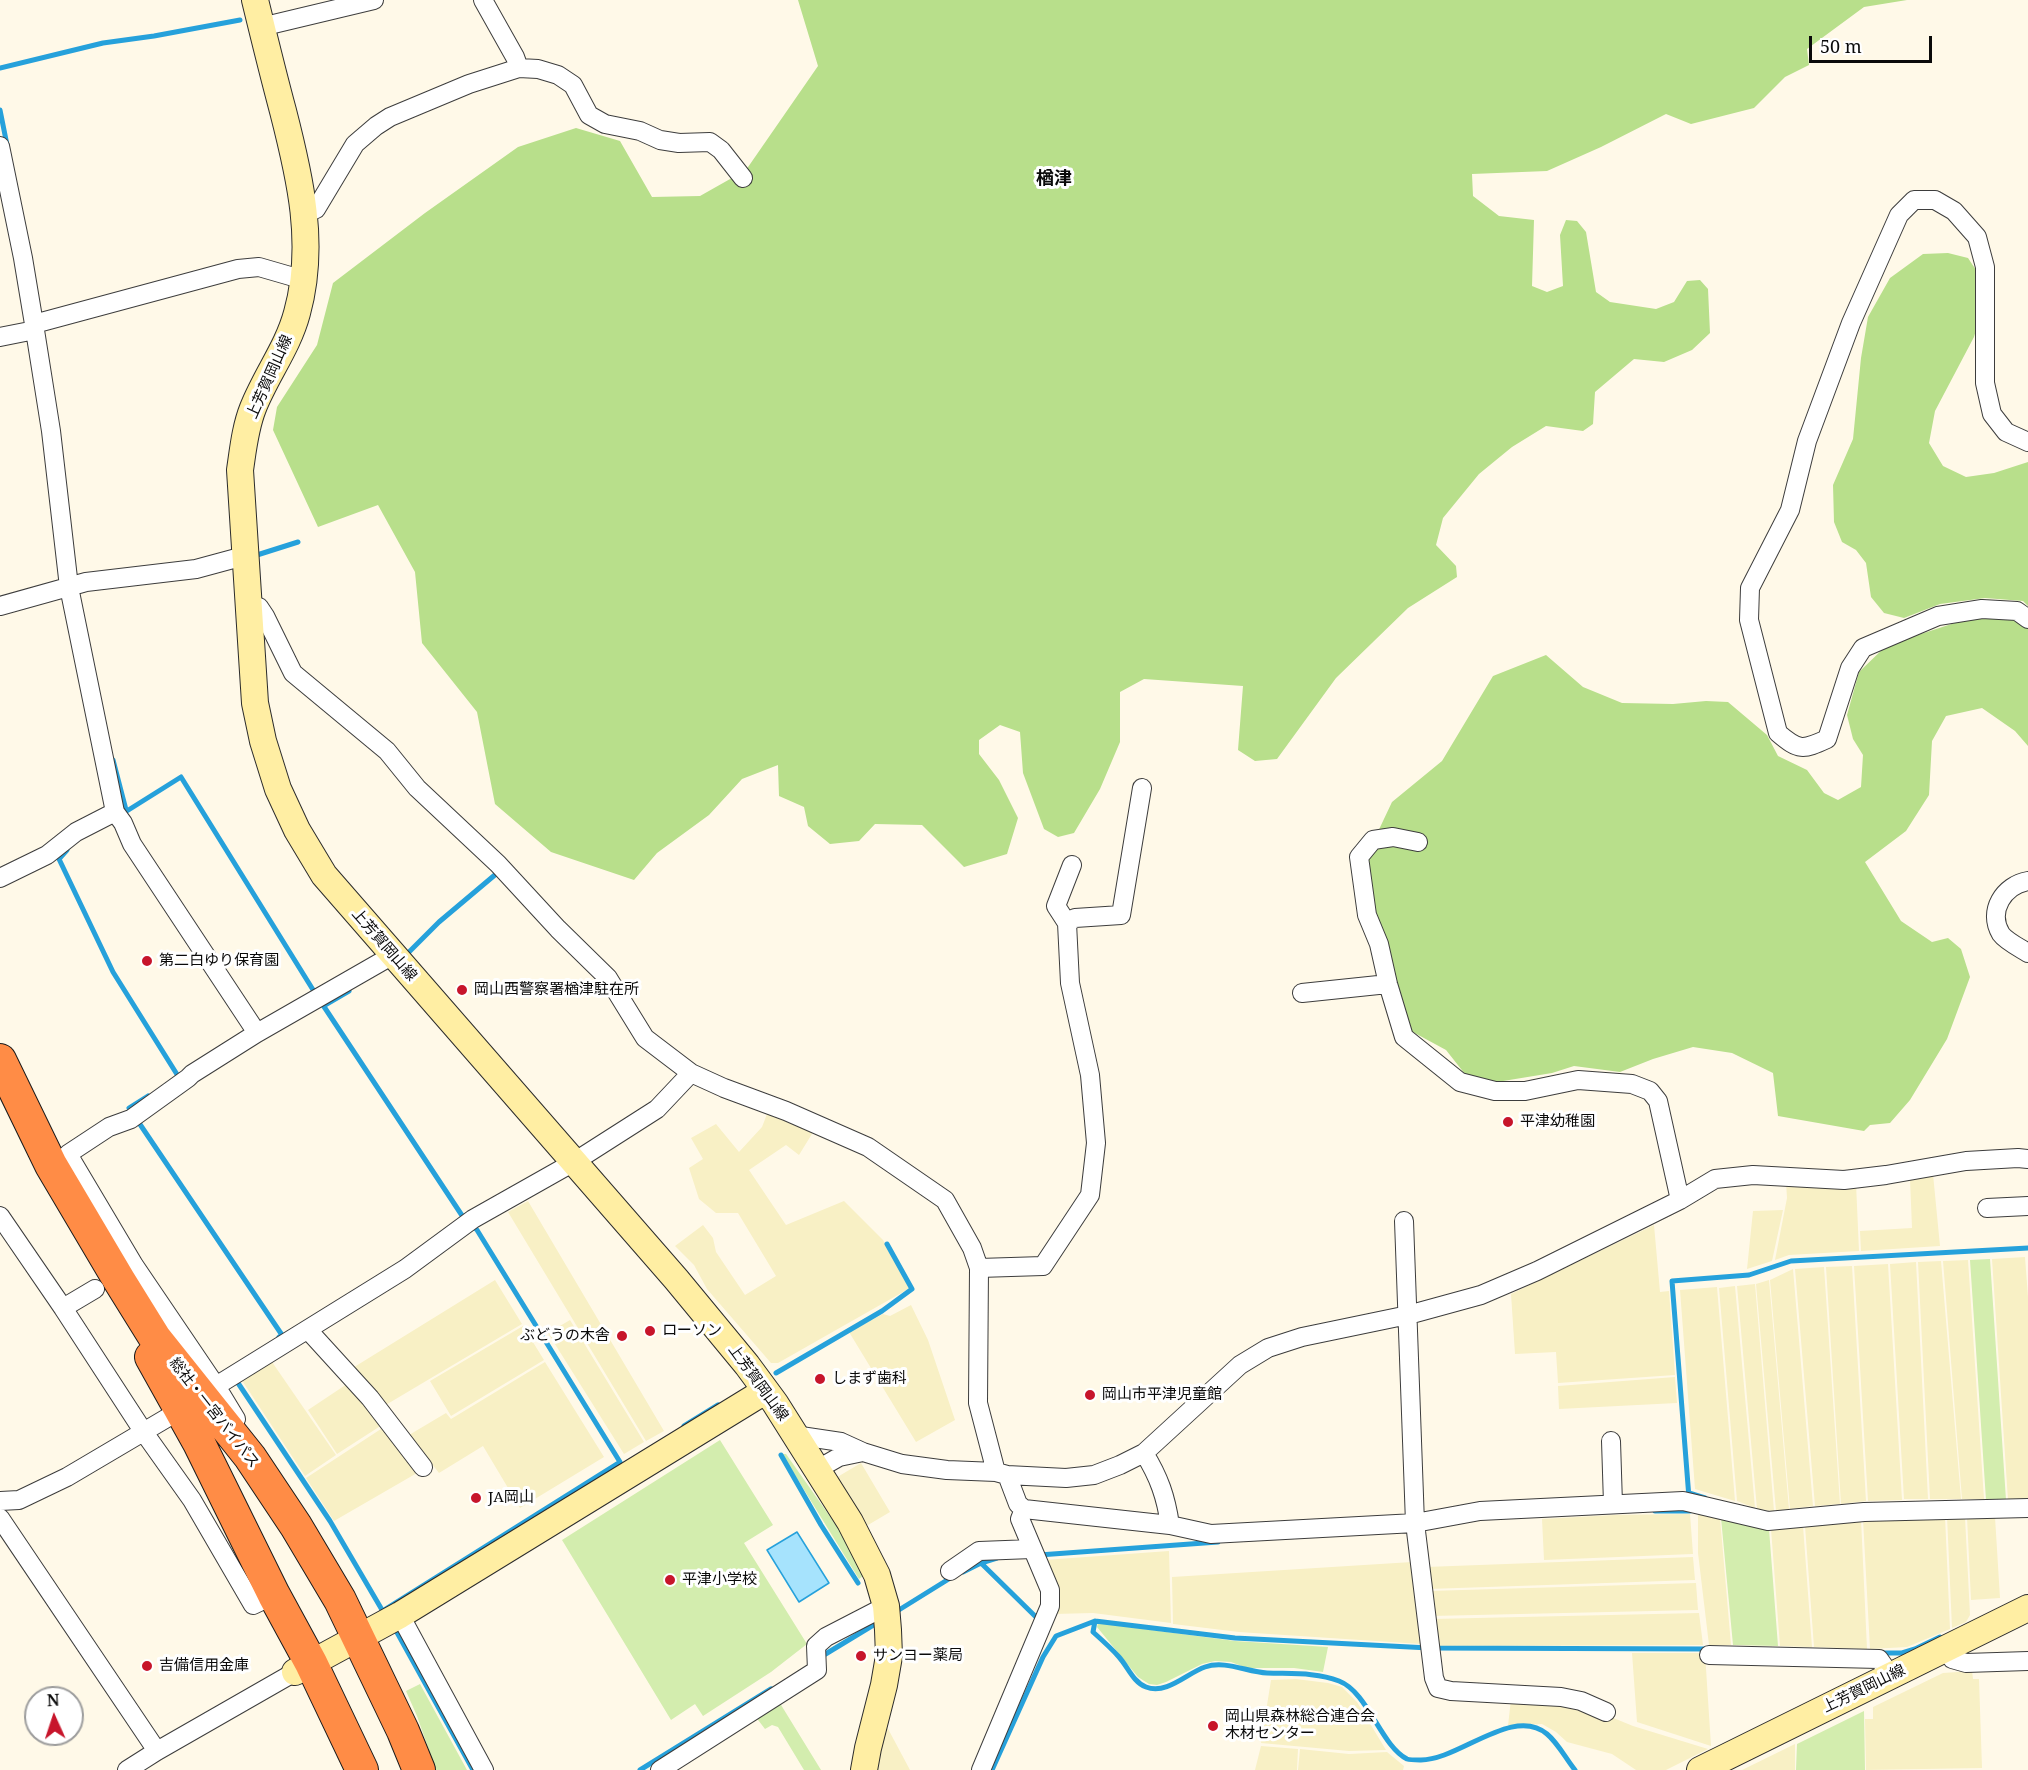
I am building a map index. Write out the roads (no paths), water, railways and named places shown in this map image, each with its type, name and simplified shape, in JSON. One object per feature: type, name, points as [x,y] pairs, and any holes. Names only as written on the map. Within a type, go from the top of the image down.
[{"type":"highway","name":"総社・一宮バイパス","points":[[0,1060],[51,1165],[155,1338],[250,1458],[296,1526],[340,1600],[384,1624],[403,1731],[419,1770]]},
{"type":"highway","name":"総社・一宮バイパス","points":[[0,1091],[45,1178],[199,1443],[274,1595],[303,1668],[362,1770]]},
{"type":"main road","name":"上芳賀岡山線","points":[[255,0],[295,158],[305,214],[307,252],[297,314],[284,347],[253,408],[244,441],[240,470],[255,703],[263,741],[278,789],[297,830],[324,875],[676,1279],[747,1365],[818,1469],[850,1522],[877,1575],[886,1616],[889,1656],[864,1770]]},
{"type":"main road","points":[[303,1668],[384,1624],[765,1390]]},
{"type":"main road","name":"上芳賀岡山線","points":[[1700,1770],[1946,1648],[1985,1647],[2028,1608]]},
{"type":"street","points":[[261,27],[374,0]]},
{"type":"street","points":[[483,0],[519,68]]},
{"type":"street","points":[[305,214],[316,209],[355,144],[376,126],[390,117],[469,84],[519,68],[538,69],[558,75],[573,85],[589,115],[605,124],[640,131],[660,140],[679,143],[710,142],[721,150],[743,178]]},
{"type":"street","points":[[0,146],[38,324],[74,586],[118,816],[132,844],[257,1033]]},
{"type":"street","points":[[2028,442],[2006,432],[1992,414],[1985,383],[1985,267],[1977,237],[1954,211],[1935,200],[1914,200],[1899,215],[1851,322],[1807,441],[1790,510],[1750,588],[1749,620],[1778,733],[1792,745],[1809,747],[1827,738],[1850,668],[1863,648],[1938,616],[1982,609],[2017,611],[2028,619]]},
{"type":"street","points":[[0,337],[38,324],[238,269],[260,267],[304,280]]},
{"type":"street","points":[[0,606],[74,586],[196,568],[244,556]]},
{"type":"street","points":[[249,604],[259,607],[265,616],[293,673],[387,751],[417,788],[498,864],[558,929],[608,978],[645,1038],[692,1073],[868,1147],[945,1200],[972,1248],[979,1268],[978,1403],[1001,1474],[1018,1504],[1024,1509],[1170,1525],[1211,1534],[1415,1528],[1480,1511],[1613,1504],[1688,1503],[1768,1521],[1864,1512],[2028,1508]]},
{"type":"street","points":[[1067,923],[1075,918],[1121,915],[1142,788]]},
{"type":"street","points":[[0,878],[47,855],[76,832],[118,816]]},
{"type":"street","points":[[1418,842],[1393,837],[1373,840],[1359,857],[1367,915],[1379,944],[1404,1037],[1460,1082],[1495,1091],[1525,1091],[1578,1080],[1632,1084],[1650,1091],[1658,1101],[1680,1200]]},
{"type":"street","points":[[979,1268],[1043,1266],[1090,1196],[1096,1143],[1090,1075],[1070,983],[1067,923],[1056,906],[1072,865]]},
{"type":"street","points":[[2028,881],[2017,883],[2001,896],[1995,915],[2002,935],[2028,953]]},
{"type":"street","points":[[250,1458],[242,1430],[223,1382],[129,1268],[68,1154],[109,1127],[135,1116],[192,1074],[257,1033],[393,955]]},
{"type":"street","points":[[1302,993],[1388,984]]},
{"type":"street","points":[[223,1382],[405,1269],[468,1223],[574,1162],[657,1109],[692,1073]]},
{"type":"street","points":[[794,1435],[841,1442],[863,1452],[902,1464],[947,1470],[1066,1478],[1094,1475],[1144,1453],[1240,1365],[1268,1348],[1302,1337],[1408,1315],[1481,1295],[1537,1271],[1680,1200],[1715,1179],[1754,1175],[1844,1180],[1966,1161],[2028,1159]]},
{"type":"street","points":[[1987,1208],[2028,1206]]},
{"type":"street","points":[[0,1215],[143,1431],[192,1500],[253,1605],[274,1595]]},
{"type":"street","points":[[1404,1221],[1415,1528],[1434,1678],[1438,1688],[1451,1691],[1561,1697],[1581,1701],[1606,1712]]},
{"type":"street","points":[[63,1308],[95,1288]]},
{"type":"street","points":[[308,1330],[370,1398],[423,1467]]},
{"type":"street","points":[[0,1501],[19,1500],[67,1477],[172,1415]]},
{"type":"street","points":[[1611,1441],[1613,1504]]},
{"type":"street","points":[[818,1469],[839,1457],[863,1452]]},
{"type":"street","points":[[1144,1453],[1160,1479],[1170,1525]]},
{"type":"street","points":[[981,1770],[1050,1606],[1050,1590],[1020,1519],[1024,1509]]},
{"type":"street","points":[[0,1518],[157,1750]]},
{"type":"street","points":[[950,1571],[979,1551],[1034,1554]]},
{"type":"street","points":[[660,1770],[817,1670],[816,1646],[826,1637],[886,1616]]},
{"type":"street","points":[[384,1624],[484,1770]]},
{"type":"street","points":[[1946,1648],[1952,1659],[1966,1663],[2028,1661]]},
{"type":"street","points":[[1709,1655],[1879,1659],[1891,1676]]},
{"type":"street","points":[[127,1770],[157,1750],[303,1668]]},
{"type":"water","points":[[797,1532],[829,1583],[799,1602],[767,1550]]},
{"type":"waterway","points":[[0,68],[103,43],[240,20]]},
{"type":"waterway","points":[[0,110],[7,145]]},
{"type":"waterway","points":[[257,555],[298,542]]},
{"type":"waterway","points":[[113,760],[126,810]]},
{"type":"waterway","points":[[122,814],[181,777],[315,993],[463,1217],[477,1230],[620,1462],[384,1610]]},
{"type":"waterway","points":[[67,850],[59,859],[113,972],[178,1076],[176,1078]]},
{"type":"waterway","points":[[409,952],[439,922],[496,874]]},
{"type":"waterway","points":[[325,1005],[349,991]]},
{"type":"waterway","points":[[148,1096],[129,1108],[282,1335],[279,1337]]},
{"type":"waterway","points":[[776,1373],[882,1311],[912,1289],[887,1244]]},
{"type":"waterway","points":[[1689,1498],[1672,1281],[1749,1275],[1791,1261],[2028,1248]]},
{"type":"waterway","points":[[234,1377],[330,1521],[385,1615]]},
{"type":"waterway","points":[[684,1426],[718,1405]]},
{"type":"waterway","points":[[781,1455],[821,1525],[858,1583]]},
{"type":"waterway","points":[[1689,1493],[1705,1498]]},
{"type":"waterway","points":[[1655,1511],[1690,1511],[1689,1507]]},
{"type":"waterway","points":[[1039,1555],[1218,1542]]},
{"type":"waterway","points":[[981,1563],[997,1558]]},
{"type":"waterway","points":[[963,1572],[981,1563],[1039,1620]]},
{"type":"waterway","points":[[894,1613],[952,1577]]},
{"type":"waterway","points":[[819,1658],[880,1621]]},
{"type":"waterway","points":[[1095,1621],[1093,1632],[1110,1647],[1138,1682],[1146,1687],[1154,1689],[1169,1686],[1198,1670],[1213,1665],[1267,1673],[1321,1676],[1339,1681],[1349,1687],[1366,1707],[1389,1743],[1407,1759],[1435,1758],[1485,1736],[1518,1726],[1533,1727],[1547,1734],[1575,1770]]},
{"type":"waterway","points":[[992,1770],[1043,1657],[1056,1636],[1095,1621],[1235,1638],[1429,1648],[1709,1649]]},
{"type":"waterway","points":[[394,1627],[473,1770]]},
{"type":"waterway","points":[[1902,1653],[1940,1637]]},
{"type":"waterway","points":[[1880,1653],[1906,1653]]},
{"type":"waterway","points":[[640,1770],[771,1689]]},
{"type":"place","name":"第二白ゆり保育園","points":[[147,961]]},
{"type":"place","name":"岡山西警察署楢津駐在所","points":[[462,990]]},
{"type":"place","name":"平津幼稚園","points":[[1508,1122]]},
{"type":"place","name":"ローソン","points":[[650,1331]]},
{"type":"place","name":"ぶどうの木舎","points":[[622,1336]]},
{"type":"place","name":"しまず歯科","points":[[820,1379]]},
{"type":"place","name":"岡山市平津児童館","points":[[1090,1395]]},
{"type":"place","name":"JA岡山","points":[[476,1498]]},
{"type":"place","name":"平津小学校","points":[[670,1580]]},
{"type":"place","name":"サンヨー薬局","points":[[861,1656]]},
{"type":"place","name":"吉備信用金庫","points":[[147,1666]]},
{"type":"place","name":"岡山県森林総合連合会 木材センター","points":[[1213,1726]]},
{"type":"district","name":"楢津","points":[[1054,179]]}]
